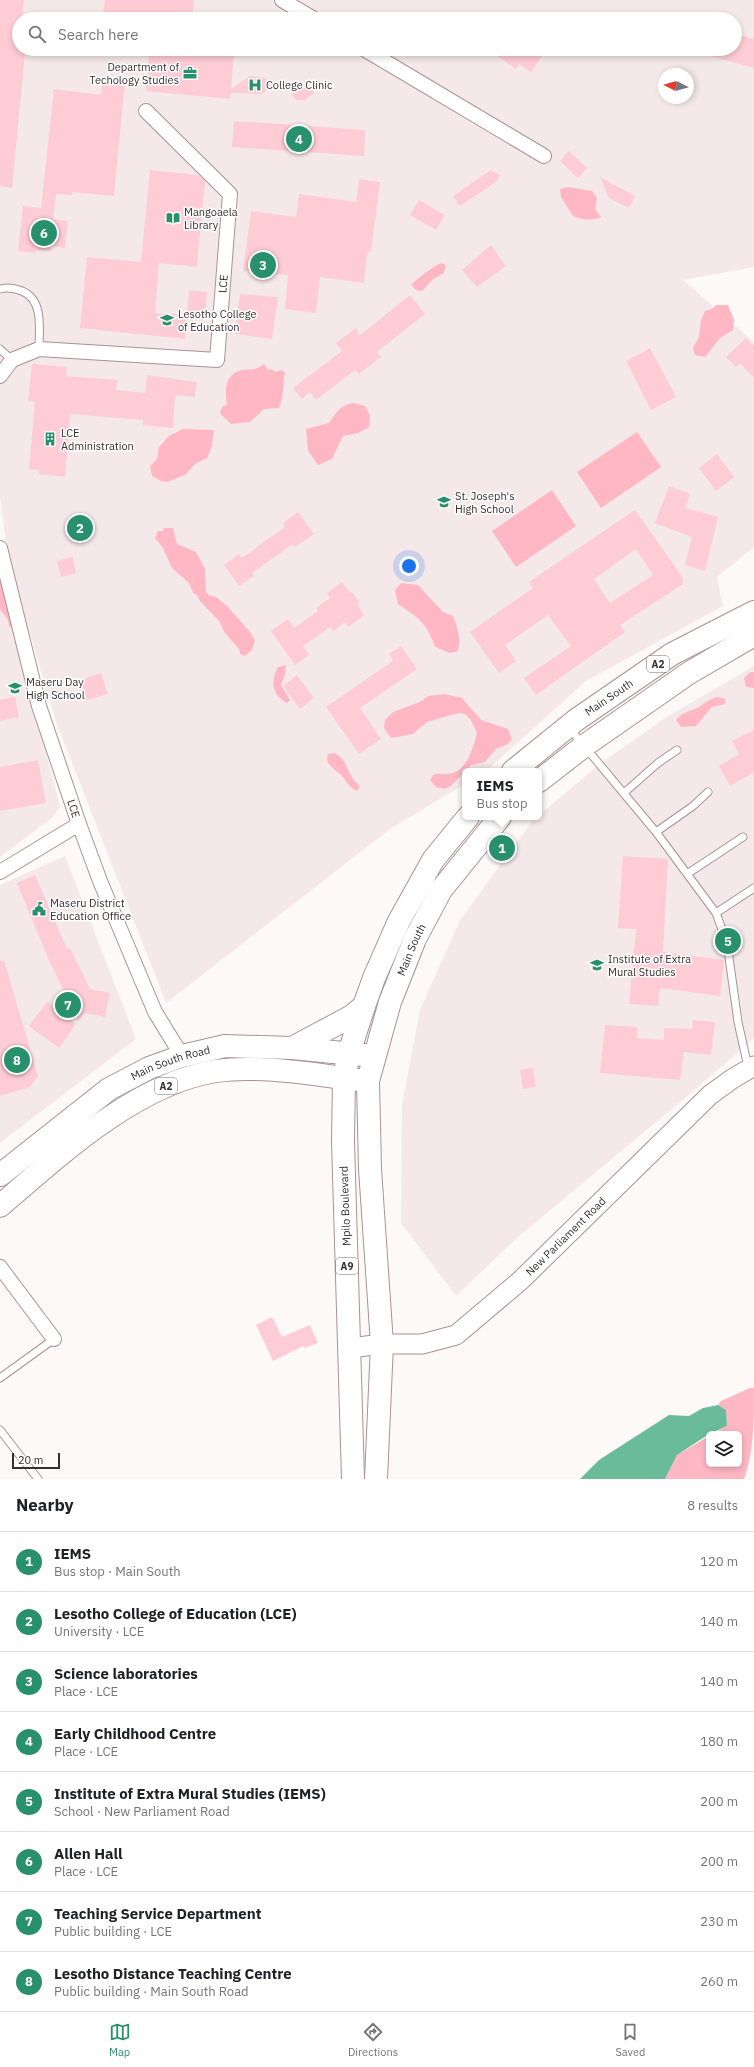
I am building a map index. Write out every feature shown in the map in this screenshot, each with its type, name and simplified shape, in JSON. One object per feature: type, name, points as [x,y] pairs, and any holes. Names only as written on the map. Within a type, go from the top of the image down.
[{"type":"main road","name":"Main South","points":[[517,768],[568,727],[672,654],[754,612]]},
{"type":"main road","name":"A2","points":[[542,779],[584,746],[689,673],[754,635]]},
{"type":"main road","name":"Main South","points":[[349,1053],[374,978],[399,921],[433,860],[466,820]]},
{"type":"main road","name":"Main South","points":[[374,1056],[390,1002],[415,939],[442,890],[498,820]]},
{"type":"main road","points":[[292,1048],[352,1016],[364,1006]]},
{"type":"main road","name":"Main South Road","points":[[0,1175],[109,1089],[149,1068],[182,1056],[225,1046],[292,1048],[374,1056]]},
{"type":"main road","name":"Mpilo Boulevard","points":[[349,1053],[344,1078],[343,1141],[353,1479]]},
{"type":"main road","points":[[374,1056],[368,1081],[371,1192],[382,1344],[376,1479]]},
{"type":"main road","name":"New Parliament Road","points":[[350,1348],[382,1344],[422,1344],[456,1335],[520,1281],[710,1095],[751,1068]]},
{"type":"main road","name":"Main South Road","points":[[0,1206],[44,1168],[101,1125],[143,1096],[180,1080],[217,1071],[262,1070],[368,1081]]},
{"type":"street","points":[[282,0],[302,12]]},
{"type":"street","points":[[376,56],[544,156]]},
{"type":"street","name":"LCE","points":[[0,376],[12,360],[39,348],[217,360],[230,194],[146,111]]},
{"type":"street","name":"LCE","points":[[0,548],[39,706],[79,824],[100,881],[155,1012],[182,1056]]},
{"type":"street","points":[[0,872],[79,824]]},
{"type":"street","points":[[0,1267],[54,1339]]},
{"type":"lane","points":[[0,289],[15,288],[24,292],[32,299],[37,307],[39,317],[39,348]]},
{"type":"lane","points":[[0,349],[12,360]]},
{"type":"lane","points":[[568,727],[656,832],[716,913],[727,943],[738,1022],[751,1068]]},
{"type":"lane","points":[[624,793],[658,763],[677,750]]},
{"type":"lane","points":[[656,832],[693,806],[708,792]]},
{"type":"lane","points":[[687,874],[743,837]]},
{"type":"lane","points":[[716,913],[754,888]]},
{"type":"lane","points":[[0,1378],[54,1339]]},
{"type":"lane","points":[[0,1430],[38,1479]]},
{"type":"shaded area","points":[[0,0],[754,0],[754,267],[683,280],[754,342],[754,547],[717,577],[723,606],[586,681],[489,768],[462,768],[462,786],[390,829],[166,1003],[56,722],[8,559],[0,497]]},
{"type":"shaded area","points":[[568,187],[592,191],[597,198],[595,209],[601,217],[587,220],[573,216],[561,197],[560,189]]},
{"type":"shaded area","points":[[441,263],[446,265],[444,273],[433,279],[422,291],[416,290],[411,284]]},
{"type":"shaded area","points":[[716,305],[728,305],[734,320],[733,330],[720,338],[705,357],[695,355],[693,348],[699,337],[701,320],[705,311],[712,309]]},
{"type":"shaded area","points":[[264,364],[268,370],[272,369],[275,372],[281,370],[285,372],[282,398],[279,408],[264,409],[250,422],[231,424],[220,413],[222,407],[227,405],[226,386],[230,377],[238,371],[254,369]]},
{"type":"shaded area","points":[[353,403],[365,406],[370,415],[369,427],[358,433],[343,436],[332,459],[318,465],[308,451],[306,429],[329,423],[336,413],[342,408]]},
{"type":"shaded area","points":[[183,429],[214,430],[212,446],[207,458],[195,464],[185,475],[167,482],[161,481],[152,476],[150,466],[157,459],[159,447],[169,436]]},
{"type":"shaded area","points":[[637,432],[661,467],[601,508],[577,472]]},
{"type":"shaded area","points":[[552,490],[576,526],[516,567],[492,531]]},
{"type":"shaded area","points":[[164,528],[173,528],[177,544],[196,552],[205,569],[206,592],[210,596],[216,597],[227,606],[250,632],[255,640],[252,650],[245,656],[240,654],[239,649],[225,633],[219,621],[200,601],[197,595],[193,593],[189,583],[172,568],[163,548],[155,538],[158,531],[163,531]]},
{"type":"shaded area","points":[[0,561],[14,628],[9,626],[8,620],[0,609]]},
{"type":"shaded area","name":"Maseru Day High School","points":[[0,570],[60,807],[52,818],[0,857]]},
{"type":"shaded area","points":[[401,583],[418,585],[443,612],[453,616],[458,634],[458,651],[450,653],[435,647],[425,626],[398,604],[395,590]]},
{"type":"shaded area","points":[[286,665],[285,675],[281,685],[290,700],[287,703],[275,692],[273,683],[275,672],[278,667]]},
{"type":"shaded area","name":"Institute of Extra Mural Studies","points":[[754,666],[754,1038],[691,1093],[518,1237],[456,1296],[401,1223],[402,1104],[420,1010],[460,920],[533,820],[542,820],[542,812],[601,763],[665,718]]},
{"type":"shaded area","points":[[750,672],[754,672],[754,688],[746,687],[744,678]]},
{"type":"shaded area","points":[[444,694],[462,698],[481,720],[508,729],[512,739],[508,744],[496,749],[485,762],[471,765],[468,768],[462,768],[462,774],[451,786],[444,789],[436,787],[430,780],[434,774],[451,774],[463,767],[472,750],[477,733],[471,720],[465,714],[458,713],[427,722],[413,734],[391,738],[384,728],[385,720],[393,712],[420,702],[428,696]]},
{"type":"shaded area","points":[[717,697],[725,699],[725,704],[712,707],[696,726],[681,727],[676,720],[683,714]]},
{"type":"shaded area","points":[[334,753],[341,757],[353,779],[360,787],[357,791],[350,786],[329,763],[327,758],[328,754]]},
{"type":"shaded area","points":[[65,856],[136,1039],[0,1143],[0,885]]},
{"type":"shaded area","points":[[750,1388],[754,1388],[752,1447],[744,1479],[665,1479],[677,1455],[706,1438],[706,1467],[742,1467],[742,1431],[718,1431],[727,1426],[726,1410],[718,1405],[721,1401]]},
{"type":"shaded area","points":[[718,1405],[726,1410],[727,1426],[716,1431],[706,1431],[706,1436],[677,1455],[665,1479],[580,1479],[599,1460],[669,1415],[689,1416],[703,1408]]},
{"type":"building","points":[[0,0],[24,0],[23,12],[12,12],[12,56],[25,56],[12,188],[0,186]]},
{"type":"building","points":[[105,0],[194,0],[193,12],[103,12]]},
{"type":"building","points":[[742,36],[754,39],[754,68],[711,56],[742,56]]},
{"type":"building","name":"Department of Techology Studies","points":[[149,56],[234,56],[231,89],[250,76],[265,78],[272,86],[262,94],[231,93],[230,99],[146,91]]},
{"type":"building","points":[[497,56],[542,56],[531,72],[519,64],[516,69]]},
{"type":"building","points":[[102,80],[125,82],[114,196],[72,192],[72,195],[56,194],[53,219],[68,221],[65,248],[51,246],[51,251],[36,250],[35,253],[18,251],[23,206],[41,208],[54,89],[101,95]]},
{"type":"building","points":[[299,83],[308,85],[314,93],[305,100],[296,100],[292,95],[292,90]]},
{"type":"building","points":[[234,121],[365,130],[364,156],[232,147]]},
{"type":"building","points":[[569,151],[587,168],[578,178],[560,161]]},
{"type":"building","points":[[150,170],[198,175],[205,181],[197,267],[159,263],[155,313],[186,315],[185,339],[80,328],[87,257],[141,262]]},
{"type":"building","points":[[491,170],[500,175],[496,182],[460,206],[453,196]]},
{"type":"building","points":[[600,177],[635,196],[629,208],[609,198]]},
{"type":"building","points":[[359,179],[380,182],[371,252],[367,252],[364,283],[320,277],[316,313],[285,309],[288,275],[243,271],[251,211],[296,217],[299,194],[356,202]]},
{"type":"building","points":[[419,200],[445,215],[436,230],[410,215]]},
{"type":"building","points":[[491,245],[506,266],[477,287],[462,270]]},
{"type":"building","points":[[189,290],[207,292],[205,316],[187,315]]},
{"type":"building","points":[[240,294],[278,297],[272,339],[235,334]]},
{"type":"building","points":[[410,295],[425,314],[377,352],[381,357],[359,374],[355,370],[316,400],[310,392],[302,399],[293,388],[342,351],[336,343],[356,328],[359,336]]},
{"type":"building","points":[[746,338],[754,346],[754,378],[740,363],[736,367],[726,357]]},
{"type":"building","points":[[650,348],[676,397],[651,410],[626,361]]},
{"type":"building","name":"LCE Administration","points":[[32,364],[67,367],[66,376],[117,380],[116,390],[145,393],[147,375],[197,382],[195,397],[175,395],[173,428],[143,425],[143,420],[70,414],[65,477],[39,474],[39,470],[29,469],[35,402],[28,401]]},
{"type":"building","points":[[717,454],[734,477],[716,491],[699,468]]},
{"type":"building","points":[[669,486],[690,494],[685,508],[718,517],[705,571],[685,565],[692,537],[655,523]]},
{"type":"building","points":[[635,510],[683,579],[683,584],[620,625],[625,632],[536,695],[524,678],[571,646],[548,615],[505,645],[516,661],[499,673],[470,632],[533,588],[529,582]],"holes":[[[636,549],[653,575],[610,603],[594,579]]]},
{"type":"building","points":[[298,512],[314,534],[295,547],[293,544],[252,573],[254,576],[239,586],[224,565],[239,554],[242,558],[285,527],[283,523]]},
{"type":"building","points":[[73,557],[76,573],[61,577],[57,561]]},
{"type":"building","points":[[342,582],[350,593],[352,592],[360,602],[357,604],[364,615],[348,627],[345,622],[333,631],[330,627],[303,646],[309,655],[295,665],[271,631],[288,619],[294,628],[318,611],[316,608],[330,598],[327,593]]},
{"type":"building","points":[[401,646],[417,669],[360,708],[381,739],[359,754],[326,707],[393,661],[389,654]]},
{"type":"building","points":[[101,673],[108,694],[87,700],[81,680]]},
{"type":"building","points":[[297,675],[314,698],[300,709],[283,686]]},
{"type":"building","points":[[15,697],[19,717],[0,721],[0,700]]},
{"type":"building","points":[[754,730],[754,772],[730,786],[719,766],[739,754],[732,741]]},
{"type":"building","points":[[38,760],[46,803],[0,811],[0,767]]},
{"type":"building","points":[[623,856],[668,859],[663,952],[724,960],[720,996],[660,988],[658,1006],[629,1004],[636,929],[618,928]]},
{"type":"building","points":[[35,875],[67,949],[70,948],[90,989],[110,993],[105,1017],[85,1013],[78,1021],[49,960],[17,883]]},
{"type":"building","points":[[4,960],[38,1076],[30,1087],[0,1096],[0,961]]},
{"type":"building","points":[[47,1002],[76,1024],[59,1048],[29,1026]]},
{"type":"building","points":[[693,1020],[715,1022],[711,1055],[684,1052],[680,1080],[600,1073],[605,1025],[637,1027],[637,1038],[664,1040],[664,1028],[692,1029]]},
{"type":"building","points":[[533,1068],[536,1087],[523,1089],[520,1070]]},
{"type":"building","points":[[272,1317],[282,1337],[310,1325],[318,1343],[304,1348],[303,1346],[273,1361],[256,1325]]},
{"type":"place","name":"Department of Techology Studies","points":[[190,73]]},
{"type":"place","name":"College Clinic","points":[[255,85]]},
{"type":"place","name":"Early Childhood Centre","points":[[299,139]]},
{"type":"place","name":"Mangoaela Library","points":[[173,218]]},
{"type":"place","name":"Allen Hall","points":[[44,233]]},
{"type":"place","name":"Science laboratories","points":[[263,265]]},
{"type":"place","name":"Lesotho College of Education","points":[[167,320]]},
{"type":"place","name":"LCE Administration","points":[[50,439]]},
{"type":"place","name":"St. Joseph's High School","points":[[444,502]]},
{"type":"place","name":"Lesotho College of Education (LCE)","points":[[80,528]]},
{"type":"place","name":"Maseru Day High School","points":[[15,688]]},
{"type":"place","name":"IEMS","points":[[502,848]]},
{"type":"place","name":"Maseru District Education Office","points":[[39,909]]},
{"type":"place","name":"Institute of Extra Mural Studies (IEMS)","points":[[728,941]]},
{"type":"place","name":"Institute of Extra Mural Studies","points":[[597,965]]},
{"type":"place","name":"Teaching Service Department","points":[[68,1005]]},
{"type":"place","name":"Lesotho Distance Teaching Centre","points":[[17,1060]]}]
